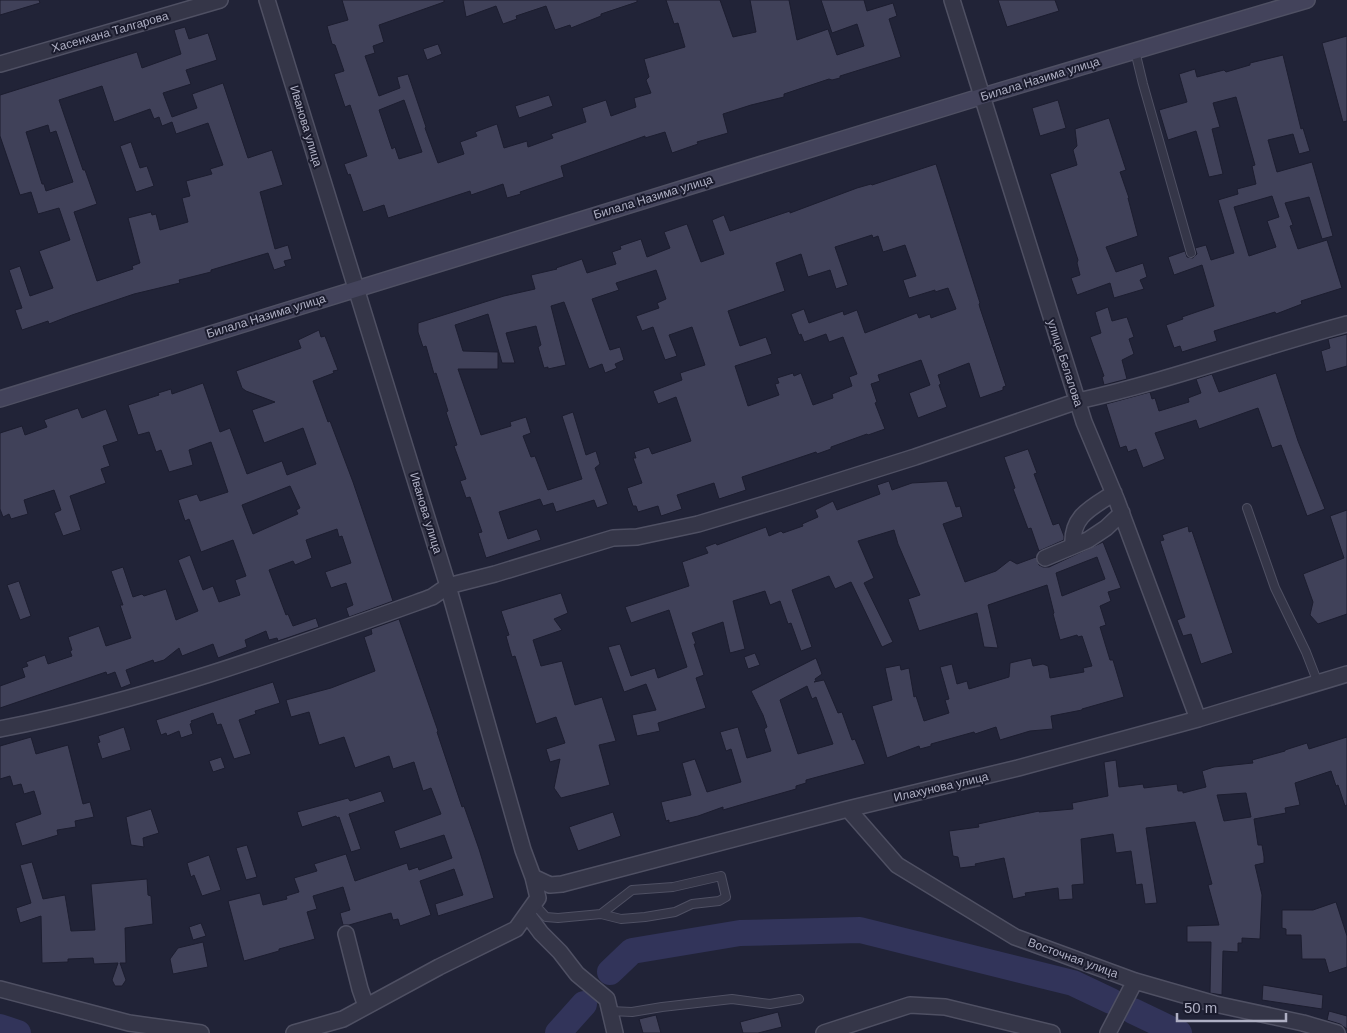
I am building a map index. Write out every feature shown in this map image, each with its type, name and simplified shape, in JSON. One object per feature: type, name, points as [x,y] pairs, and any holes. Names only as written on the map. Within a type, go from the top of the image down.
[{"type":"street","name":"Хасенхана Талгарова","points":[[0,64],[220,0]]},
{"type":"street","name":"Иванова улица","points":[[267,0],[448,586],[523,850],[533,877],[538,898],[531,909]]},
{"type":"street","name":"улица Белалова","points":[[952,0],[1084,422],[1122,513],[1198,719]]},
{"type":"street","name":"Билала Назима улица","points":[[0,398],[983,96],[1307,0]]},
{"type":"street","points":[[0,729],[52,719],[140,696],[245,664],[432,597],[448,586],[495,574],[613,538],[637,537],[716,518],[848,478],[1078,401],[1117,392],[1347,324]]},
{"type":"street","points":[[1074,546],[1072,536],[1078,520],[1114,493]]},
{"type":"street","points":[[1045,558],[1088,540],[1106,528],[1122,513]]},
{"type":"street","name":"Илахунова улица","points":[[533,877],[550,885],[562,884],[848,809],[1018,768],[1198,719],[1347,674]]},
{"type":"street","name":"Восточная улица","points":[[848,809],[897,865],[1015,936],[1135,981],[1215,1004],[1303,1023],[1337,1033]]},
{"type":"street","points":[[531,909],[540,933],[560,952],[577,974],[609,1005],[615,1033]]},
{"type":"street","points":[[294,1033],[343,1019],[516,929],[531,909]]},
{"type":"street","points":[[346,934],[366,1006]]},
{"type":"street","points":[[1108,1033],[1135,981]]},
{"type":"street","points":[[0,989],[129,1023],[201,1033]]},
{"type":"street","points":[[824,1033],[858,1027],[910,1005],[945,1007],[976,1013],[1052,1033]]},
{"type":"lane","points":[[1134,51],[1191,253]]},
{"type":"lane","points":[[1247,508],[1275,588],[1306,652],[1318,683]]},
{"type":"lane","points":[[531,909],[546,917],[558,918],[601,914],[621,919],[675,912],[692,904],[719,901],[726,897],[721,876],[674,887],[632,890],[601,914]]},
{"type":"lane","points":[[609,1005],[632,1012],[732,999],[770,1004],[799,999]]},
{"type":"building","points":[[0,0],[39,0],[40,3],[0,15]]},
{"type":"building","points":[[342,0],[444,0],[444,2],[379,25],[384,42],[373,46],[375,53],[365,56],[379,96],[400,88],[397,77],[408,74],[438,163],[464,154],[460,142],[477,136],[475,132],[497,124],[504,148],[527,141],[528,147],[553,138],[551,134],[586,122],[582,108],[606,100],[611,116],[636,107],[634,98],[651,93],[646,80],[649,77],[644,59],[685,47],[678,23],[674,24],[666,0],[720,0],[733,37],[756,32],[750,0],[789,0],[797,40],[828,29],[837,55],[864,46],[857,24],[832,33],[821,0],[864,0],[867,11],[893,3],[897,16],[889,19],[901,57],[840,76],[840,78],[829,79],[784,94],[784,97],[723,114],[728,133],[697,142],[698,144],[672,153],[665,132],[645,138],[645,136],[561,166],[564,177],[520,192],[521,194],[507,198],[503,184],[471,195],[470,191],[388,218],[384,205],[363,212],[350,174],[348,175],[344,164],[367,156],[350,105],[345,107],[334,74],[344,71],[335,45],[332,44],[327,26],[348,20]],"holes":[[[404,100],[422,152],[399,159],[395,147],[392,149],[379,110]]]},
{"type":"building","points":[[463,0],[637,0],[637,2],[601,14],[601,16],[571,28],[570,25],[555,30],[546,6],[516,16],[517,19],[503,24],[496,6],[466,17]]},
{"type":"building","points":[[998,0],[1055,0],[1059,11],[1007,27]]},
{"type":"building","points":[[185,27],[189,39],[208,33],[217,60],[186,70],[191,84],[163,93],[172,117],[197,108],[192,94],[223,83],[248,158],[272,150],[283,185],[260,192],[275,249],[288,245],[292,259],[284,261],[286,266],[274,270],[268,253],[211,270],[211,272],[179,280],[180,283],[134,294],[49,324],[48,321],[22,330],[15,310],[22,308],[9,270],[20,266],[30,296],[53,288],[39,251],[70,240],[59,208],[38,214],[31,192],[20,195],[0,136],[0,95],[137,52],[142,68],[181,54],[174,30]],"holes":[[[102,86],[114,122],[150,109],[154,119],[159,117],[162,126],[172,122],[176,134],[208,123],[223,165],[210,169],[212,174],[186,181],[190,196],[182,198],[188,222],[160,230],[156,214],[152,215],[151,212],[128,218],[140,263],[132,266],[133,269],[97,281],[74,212],[97,204],[59,100]],[[48,125],[50,133],[56,131],[73,182],[46,191],[44,184],[42,184],[26,132]]]},
{"type":"building","points":[[1347,36],[1347,121],[1343,122],[1322,43]]},
{"type":"building","points":[[438,44],[442,54],[427,60],[423,49]]},
{"type":"building","points":[[1283,55],[1301,129],[1303,128],[1310,151],[1299,154],[1293,134],[1268,140],[1277,172],[1312,162],[1333,236],[1322,239],[1309,197],[1285,203],[1293,225],[1290,226],[1298,249],[1327,240],[1342,288],[1301,301],[1302,304],[1276,314],[1275,312],[1214,331],[1217,341],[1182,352],[1180,346],[1174,348],[1166,325],[1183,319],[1182,317],[1214,306],[1202,265],[1174,275],[1168,257],[1185,251],[1187,257],[1193,258],[1197,254],[1195,248],[1206,245],[1211,260],[1234,253],[1218,200],[1238,194],[1237,189],[1256,184],[1252,166],[1255,165],[1236,97],[1213,103],[1220,127],[1212,129],[1223,174],[1209,177],[1196,131],[1168,140],[1159,110],[1187,102],[1179,74],[1195,69],[1197,77],[1224,70],[1226,72],[1250,65],[1250,63]],"holes":[[[1272,196],[1279,217],[1267,221],[1276,247],[1249,256],[1234,207]]]},
{"type":"building","points":[[549,95],[553,106],[519,118],[515,106]]},
{"type":"building","points":[[1058,100],[1066,128],[1040,136],[1032,108]]},
{"type":"building","points":[[1109,118],[1126,170],[1120,172],[1129,198],[1138,236],[1106,247],[1116,272],[1143,263],[1147,277],[1140,280],[1144,289],[1114,298],[1110,283],[1077,295],[1071,278],[1080,275],[1078,260],[1050,174],[1077,165],[1073,150],[1077,146],[1075,129]]},
{"type":"building","points":[[131,142],[140,168],[147,166],[154,186],[136,192],[120,146]]},
{"type":"building","points":[[936,164],[1006,386],[1003,387],[1003,390],[980,398],[969,363],[938,375],[941,384],[939,385],[947,407],[918,418],[909,393],[930,385],[921,360],[878,375],[880,381],[871,384],[877,402],[875,403],[885,429],[831,447],[831,449],[817,454],[816,452],[742,477],[746,490],[719,499],[714,483],[677,495],[682,509],[661,516],[658,506],[638,512],[636,506],[633,506],[627,488],[642,483],[633,458],[636,458],[634,452],[649,447],[652,454],[691,441],[676,397],[658,404],[653,391],[682,380],[680,373],[705,365],[692,327],[669,335],[677,356],[665,360],[653,327],[642,331],[636,316],[659,308],[657,303],[666,299],[656,270],[616,283],[619,290],[592,299],[610,350],[620,347],[624,360],[615,364],[617,368],[605,373],[602,364],[589,369],[564,302],[551,306],[566,365],[548,369],[548,367],[544,368],[538,347],[541,345],[536,326],[506,333],[515,363],[502,363],[488,314],[455,325],[463,351],[498,352],[498,369],[458,369],[481,435],[511,426],[510,422],[526,417],[531,433],[523,436],[531,457],[535,456],[548,490],[582,479],[562,416],[573,412],[586,455],[596,451],[600,464],[595,468],[608,504],[597,508],[594,500],[556,512],[553,503],[543,506],[540,499],[499,512],[508,539],[537,529],[541,540],[486,558],[478,533],[482,532],[470,497],[466,498],[460,481],[466,479],[454,446],[457,445],[446,412],[448,411],[426,346],[423,347],[418,332],[418,323],[504,296],[535,289],[531,275],[557,269],[582,259],[587,273],[616,264],[612,252],[621,249],[620,246],[641,239],[647,257],[670,248],[664,232],[687,224],[701,262],[724,254],[712,220],[724,215],[730,231],[790,211],[790,213],[857,188]],"holes":[[[872,235],[873,238],[878,236],[883,252],[905,245],[916,276],[903,280],[909,298],[948,288],[956,309],[931,318],[930,314],[919,318],[917,313],[865,333],[857,310],[844,315],[843,311],[809,323],[804,309],[791,314],[799,335],[801,334],[804,342],[826,334],[829,342],[843,337],[857,374],[849,377],[852,386],[832,394],[833,398],[813,405],[801,373],[794,376],[793,373],[777,378],[779,383],[775,384],[779,395],[748,406],[735,366],[772,354],[766,337],[740,346],[728,311],[785,291],[776,263],[801,254],[808,277],[830,270],[836,289],[848,285],[835,247]]]},
{"type":"building","points":[[1108,307],[1112,321],[1127,317],[1134,337],[1129,339],[1134,354],[1122,360],[1127,379],[1104,385],[1102,377],[1104,376],[1090,337],[1101,333],[1095,312]]},
{"type":"building","points":[[319,330],[321,337],[325,336],[338,370],[313,381],[353,482],[393,601],[349,617],[346,608],[353,605],[346,583],[331,588],[325,572],[351,563],[342,536],[339,537],[337,529],[306,540],[312,558],[295,565],[293,561],[269,570],[286,615],[288,614],[293,626],[316,618],[319,627],[278,641],[277,638],[269,640],[266,631],[245,640],[247,647],[218,658],[213,644],[182,656],[179,648],[164,660],[154,663],[153,660],[126,670],[131,684],[121,688],[115,672],[107,675],[106,672],[0,708],[0,686],[25,677],[22,668],[28,666],[26,662],[45,655],[48,664],[72,656],[68,637],[99,626],[106,646],[131,638],[120,605],[123,605],[111,571],[123,567],[133,597],[142,594],[144,596],[166,589],[176,620],[198,611],[178,560],[190,555],[203,590],[213,586],[219,602],[240,595],[235,580],[246,576],[233,540],[201,552],[189,519],[185,521],[178,500],[197,494],[200,501],[228,492],[211,442],[189,450],[193,465],[169,472],[161,450],[156,452],[149,432],[138,435],[128,405],[171,389],[172,394],[203,383],[220,432],[230,428],[247,474],[282,461],[287,475],[316,464],[303,428],[264,443],[252,410],[275,402],[242,388],[236,371],[301,348],[298,340]],"holes":[[[290,486],[300,508],[296,510],[298,514],[253,534],[242,505]]]},
{"type":"building","points":[[1347,334],[1347,366],[1326,372],[1321,351],[1330,348],[1328,339]]},
{"type":"building","points":[[1276,373],[1298,441],[1325,509],[1307,516],[1281,445],[1272,448],[1258,408],[1199,429],[1196,420],[1155,433],[1165,459],[1143,468],[1136,449],[1128,452],[1126,446],[1120,448],[1106,404],[1150,392],[1152,399],[1155,398],[1159,411],[1189,402],[1188,398],[1201,393],[1196,379],[1212,374],[1219,392]]},
{"type":"building","points":[[78,408],[82,418],[106,409],[118,441],[103,446],[110,466],[101,469],[106,483],[70,496],[81,530],[63,536],[54,513],[61,510],[54,490],[24,500],[28,514],[11,519],[9,514],[3,517],[0,509],[0,433],[22,426],[25,435],[47,427],[44,420]]},
{"type":"building","points":[[1028,449],[1037,473],[1034,474],[1053,525],[1059,523],[1064,536],[1064,540],[1039,551],[1031,528],[1028,529],[1013,489],[1015,488],[1004,457]]},
{"type":"building","points":[[889,481],[892,490],[912,483],[947,481],[956,507],[960,506],[963,517],[943,524],[965,582],[996,571],[1010,560],[1017,564],[1036,557],[1039,565],[1049,567],[1103,542],[1121,588],[1108,592],[1111,601],[1100,606],[1106,625],[1100,627],[1110,660],[1113,660],[1124,697],[1082,710],[1051,716],[1053,729],[1030,731],[1000,740],[996,727],[931,744],[931,746],[920,749],[919,746],[887,758],[872,706],[892,700],[885,668],[900,665],[901,670],[909,668],[914,697],[916,696],[924,721],[949,713],[945,700],[949,699],[940,667],[952,664],[957,684],[967,681],[969,689],[1009,677],[1010,663],[1031,658],[1033,666],[1043,664],[1048,666],[1050,678],[1084,672],[1083,668],[1092,666],[1082,636],[1078,637],[1077,635],[1060,640],[1047,585],[988,605],[998,648],[984,647],[977,613],[919,631],[908,599],[920,595],[894,530],[858,541],[874,578],[864,583],[893,642],[882,647],[851,582],[835,589],[829,576],[792,590],[812,647],[801,651],[791,623],[788,624],[780,601],[770,605],[765,591],[733,601],[745,649],[730,653],[723,622],[692,633],[704,675],[696,678],[706,708],[658,723],[660,731],[637,736],[632,715],[656,710],[646,684],[624,692],[608,647],[620,644],[631,676],[655,668],[658,678],[687,667],[669,610],[631,623],[625,607],[689,586],[682,562],[708,553],[705,547],[716,543],[717,545],[766,527],[769,536],[803,526],[802,524],[818,517],[815,510],[833,501],[837,510],[880,494],[877,485]],"holes":[[[1097,557],[1105,579],[1062,596],[1056,573]]]},
{"type":"building","points":[[1347,510],[1347,614],[1318,624],[1310,615],[1313,602],[1303,574],[1344,558],[1330,516]]},
{"type":"building","points":[[1188,526],[1189,532],[1192,531],[1233,653],[1201,664],[1191,634],[1183,636],[1177,620],[1185,617],[1160,541],[1164,540],[1162,535]]},
{"type":"building","points":[[19,581],[31,616],[20,620],[7,585]]},
{"type":"building","points":[[561,593],[568,613],[554,619],[562,630],[533,640],[541,666],[562,661],[575,705],[602,697],[616,741],[599,745],[610,785],[561,798],[554,788],[560,759],[550,762],[546,749],[565,743],[556,717],[536,724],[515,656],[512,657],[506,636],[509,635],[501,611]]},
{"type":"building","points":[[399,619],[462,807],[464,806],[479,849],[494,898],[438,916],[435,904],[463,895],[454,869],[420,881],[431,915],[400,926],[398,919],[393,920],[391,913],[343,925],[340,913],[350,910],[343,887],[313,896],[317,909],[307,912],[315,939],[244,961],[228,901],[260,893],[263,905],[287,899],[286,896],[299,892],[294,878],[317,871],[314,864],[346,854],[355,881],[407,863],[409,870],[418,867],[419,870],[452,858],[444,835],[400,849],[394,831],[441,814],[431,788],[423,791],[414,762],[393,769],[389,756],[355,768],[344,737],[319,745],[309,712],[291,717],[286,700],[331,688],[375,671],[364,637],[372,634],[371,629]]},
{"type":"building","points":[[755,653],[760,665],[748,669],[744,657]]},
{"type":"building","points":[[816,658],[822,674],[814,682],[824,680],[838,713],[842,712],[852,740],[855,739],[865,764],[806,780],[806,783],[796,786],[796,789],[669,823],[669,820],[666,821],[661,802],[691,795],[682,763],[695,759],[707,792],[741,782],[731,749],[726,751],[720,732],[738,727],[747,758],[771,751],[764,729],[767,727],[763,715],[751,691]],"holes":[[[807,686],[812,699],[816,697],[833,744],[798,754],[780,700]]]},
{"type":"building","points":[[273,682],[280,703],[255,711],[256,714],[239,720],[251,754],[234,759],[221,724],[217,725],[213,713],[191,721],[193,734],[181,738],[179,731],[167,736],[166,733],[161,735],[156,720]]},
{"type":"building","points":[[124,727],[131,750],[102,759],[97,743],[100,742],[98,736]]},
{"type":"building","points":[[31,737],[36,754],[68,745],[83,804],[90,802],[94,817],[75,821],[76,827],[57,830],[58,835],[22,846],[15,823],[41,814],[34,791],[24,794],[21,784],[13,786],[10,776],[0,779],[0,746]]},
{"type":"building","points":[[1347,737],[1347,805],[1345,806],[1331,771],[1295,783],[1300,805],[1285,808],[1286,813],[1254,819],[1258,845],[1262,845],[1264,857],[1264,863],[1255,865],[1262,895],[1260,939],[1242,938],[1242,943],[1238,943],[1238,952],[1223,951],[1222,995],[1210,993],[1211,942],[1187,942],[1187,926],[1219,925],[1208,885],[1212,884],[1195,822],[1146,828],[1157,903],[1145,904],[1142,884],[1136,885],[1131,851],[1116,853],[1113,834],[1081,839],[1084,884],[1072,885],[1073,899],[1059,900],[1058,888],[1025,893],[1026,896],[1013,899],[1004,858],[975,864],[976,866],[960,868],[958,857],[953,856],[949,831],[979,827],[978,824],[1039,811],[1073,809],[1072,803],[1108,796],[1104,762],[1116,760],[1119,787],[1143,784],[1144,788],[1177,784],[1178,791],[1183,791],[1183,793],[1206,787],[1202,771],[1214,767],[1253,763],[1252,760],[1307,743],[1309,749]],"holes":[[[1246,793],[1251,817],[1224,821],[1217,795]]]},
{"type":"building","points":[[221,757],[225,768],[213,772],[209,761]]},
{"type":"building","points":[[381,791],[385,802],[349,814],[361,849],[351,852],[339,817],[337,818],[336,816],[302,827],[297,812],[348,798],[350,801]]},
{"type":"building","points":[[151,809],[159,833],[143,838],[144,847],[131,845],[126,817]]},
{"type":"building","points":[[613,812],[621,836],[578,851],[569,827]]},
{"type":"building","points":[[247,845],[257,877],[246,880],[236,848]]},
{"type":"building","points":[[209,855],[221,890],[202,896],[194,875],[191,877],[187,863]]},
{"type":"building","points":[[32,862],[43,899],[65,895],[71,931],[95,930],[91,884],[147,879],[148,895],[151,896],[153,924],[125,928],[126,963],[120,963],[126,980],[122,986],[115,986],[112,980],[118,963],[94,964],[93,958],[68,959],[68,962],[42,963],[41,916],[20,923],[16,908],[31,903],[20,865]]},
{"type":"building","points":[[1336,902],[1347,936],[1347,967],[1329,973],[1325,959],[1302,959],[1301,935],[1286,935],[1286,929],[1282,928],[1282,910],[1313,910]]},
{"type":"building","points":[[201,923],[206,936],[193,940],[189,927]]},
{"type":"building","points":[[203,942],[208,967],[173,974],[170,959],[178,948]]},
{"type":"building","points":[[1263,985],[1323,995],[1322,1009],[1262,1000]]},
{"type":"building","points":[[1329,1011],[1347,1016],[1347,1029],[1340,1024],[1327,1020]]},
{"type":"building","points":[[778,1012],[782,1027],[758,1033],[743,1033],[740,1022]]},
{"type":"building","points":[[656,1015],[661,1033],[643,1033],[639,1019]]},
{"type":"waterway","points":[[610,972],[632,951],[740,933],[860,930],[1073,983],[1111,1001]]},
{"type":"waterway","points":[[558,1033],[584,1004]]},
{"type":"waterway","points":[[1133,1011],[1179,1033]]},
{"type":"waterway","points":[[0,1027],[18,1033]]}]
